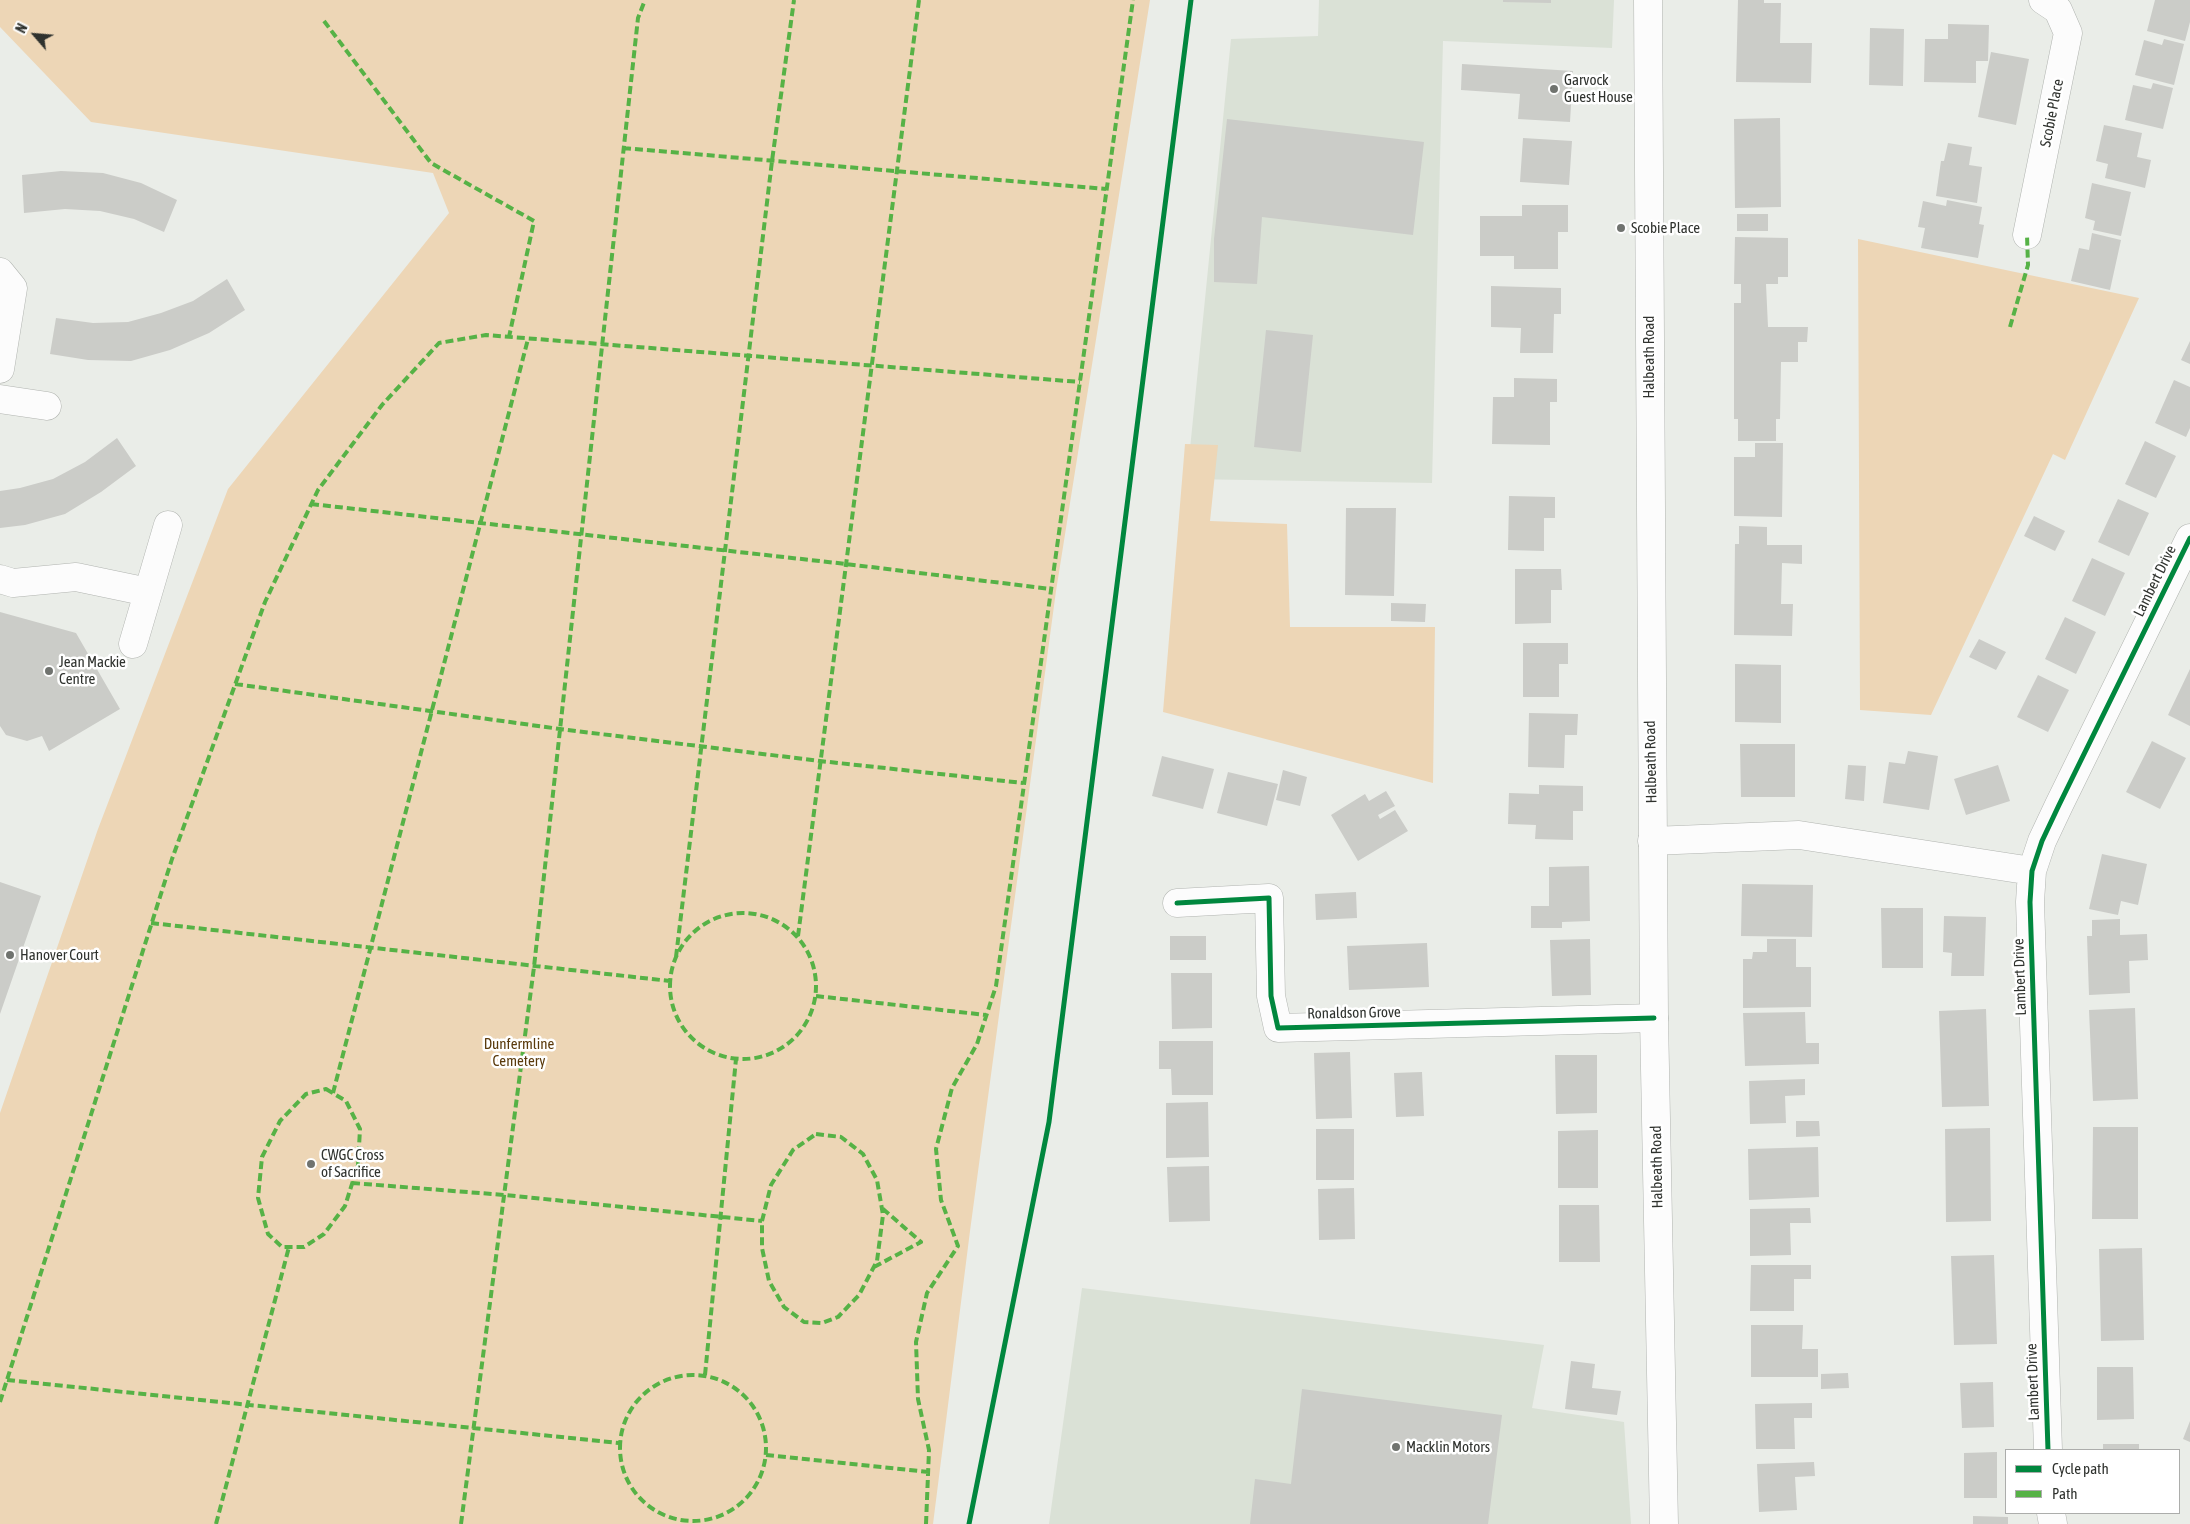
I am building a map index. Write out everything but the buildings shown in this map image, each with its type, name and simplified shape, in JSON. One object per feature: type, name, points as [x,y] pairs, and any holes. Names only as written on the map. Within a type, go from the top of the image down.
[{"type":"street","name":"Halbeath Road","points":[[1648,0],[1652,841],[1664,1524]]},
{"type":"street","name":"Scobie Place","points":[[2027,235],[2068,33],[2058,10],[2043,0]]},
{"type":"street","points":[[0,272],[13,288],[0,369]]},
{"type":"street","points":[[0,399],[47,406]]},
{"type":"street","points":[[132,644],[168,525]]},
{"type":"street","name":"Lambert Drive","points":[[2048,1449],[2031,912],[2032,871],[2042,841],[2059,805],[2190,538]]},
{"type":"street","points":[[0,579],[13,583],[76,576],[148,592]]},
{"type":"street","points":[[1652,841],[1799,835],[2032,871]]},
{"type":"street","name":"Ronaldson Grove","points":[[1177,903],[1269,898],[1271,996],[1278,1028],[1654,1018]]},
{"type":"shaded area","points":[[1319,0],[1614,0],[1612,48],[1443,41],[1432,483],[1187,479],[1231,39],[1318,36]]},
{"type":"shaded area","points":[[1082,1288],[1544,1345],[1532,1408],[1624,1422],[1631,1524],[1049,1524]]},
{"type":"green space","name":"Dunfermline Cemetery","points":[[0,0],[1150,0],[1056,591],[970,1231],[933,1524],[0,1524],[0,1113],[98,829],[228,489],[449,213],[433,173],[91,122],[0,27]]},
{"type":"green space","points":[[1858,239],[2139,298],[2065,460],[2053,454],[1931,715],[1860,710]]},
{"type":"green space","points":[[1185,444],[1218,445],[1210,521],[1287,524],[1290,627],[1435,627],[1433,783],[1163,712]]},
{"type":"marked path","points":[[461,1524],[534,967],[638,18],[645,0]]},
{"type":"marked path","points":[[676,957],[772,161],[794,0]]},
{"type":"marked path","points":[[798,936],[919,0]]},
{"type":"marked path","points":[[926,1524],[929,1450],[918,1399],[916,1342],[927,1293],[958,1246],[941,1200],[936,1149],[952,1088],[977,1044],[996,986],[1133,0]]},
{"type":"marked path","points":[[324,21],[431,163],[534,221],[509,337]]},
{"type":"marked path","points":[[623,148],[1106,189]]},
{"type":"marked path","points":[[2010,327],[2028,265],[2027,235]]},
{"type":"marked path","points":[[0,1402],[172,859],[265,602],[318,490],[382,405],[439,343],[486,335],[1080,382]]},
{"type":"marked path","points":[[333,1093],[528,339]]},
{"type":"marked path","points":[[311,504],[1051,589]]},
{"type":"marked path","points":[[235,684],[560,729],[820,761],[1023,783]]},
{"type":"marked path","points":[[743,913],[771,918],[795,934],[811,958],[816,986],[811,1014],[795,1038],[771,1054],[743,1059],[715,1054],[691,1038],[675,1014],[670,986],[675,958],[691,934],[715,918],[743,913]]},
{"type":"marked path","points":[[151,923],[670,981]]},
{"type":"marked path","points":[[816,996],[986,1015]]},
{"type":"marked path","points":[[705,1375],[736,1059]]},
{"type":"marked path","points":[[326,1089],[346,1101],[360,1129],[358,1165],[345,1206],[324,1234],[304,1247],[282,1247],[268,1234],[258,1198],[262,1157],[280,1121],[306,1094],[326,1089]]},
{"type":"marked path","points":[[816,1134],[841,1137],[863,1154],[877,1180],[883,1215],[877,1261],[859,1295],[838,1317],[822,1323],[804,1322],[784,1307],[769,1281],[762,1248],[762,1221],[771,1185],[793,1150],[816,1134]]},
{"type":"marked path","points":[[352,1183],[505,1195],[762,1221]]},
{"type":"marked path","points":[[874,1267],[921,1242],[882,1208]]},
{"type":"marked path","points":[[216,1524],[289,1247]]},
{"type":"marked path","points":[[693,1375],[721,1380],[745,1396],[761,1420],[766,1448],[761,1476],[745,1500],[721,1516],[693,1521],[665,1516],[641,1500],[625,1476],[620,1448],[625,1420],[641,1396],[665,1380],[693,1375]]},
{"type":"marked path","points":[[7,1380],[619,1443]]},
{"type":"marked path","points":[[766,1455],[929,1472]]},
{"type":"cycle path","points":[[969,1524],[1049,1122],[1191,0]]},
{"type":"cycle path","points":[[2048,1449],[2030,902],[2032,871],[2042,841],[2059,805],[2190,538]]},
{"type":"cycle path","points":[[1177,903],[1269,898],[1271,996],[1278,1028],[1654,1018]]},
{"type":"place","name":"Garvock Guest House","points":[[1554,89]]},
{"type":"place","name":"Scobie Place","points":[[1621,228]]},
{"type":"place","name":"Jean Mackie Centre","points":[[49,671]]},
{"type":"place","name":"Hanover Court","points":[[10,955]]},
{"type":"place","name":"CWGC Cross of Sacrifice","points":[[311,1164]]},
{"type":"place","name":"Macklin Motors","points":[[1396,1447]]}]
